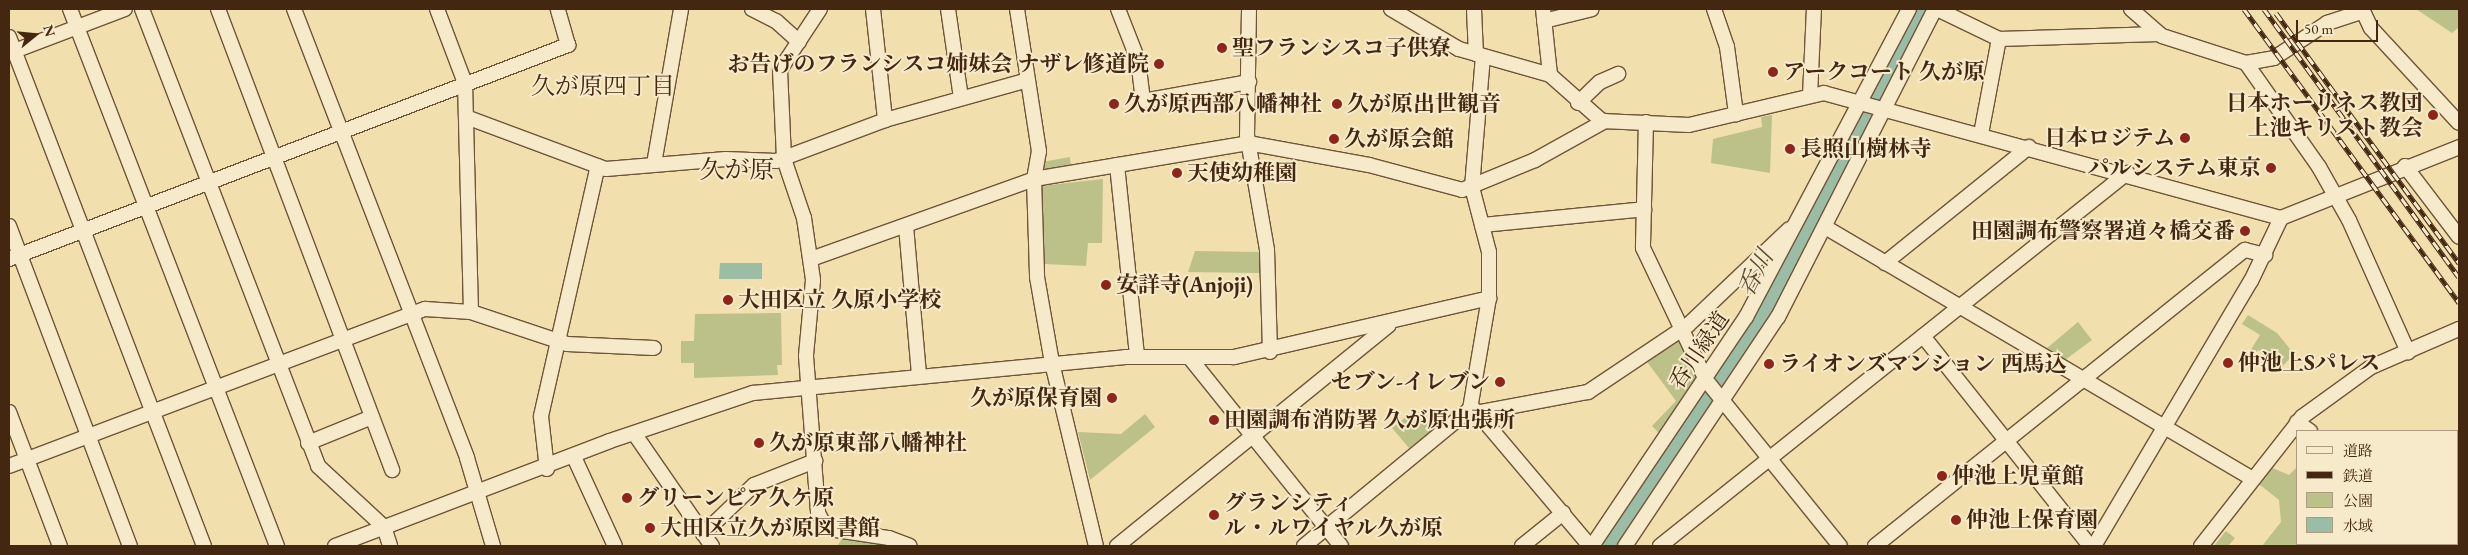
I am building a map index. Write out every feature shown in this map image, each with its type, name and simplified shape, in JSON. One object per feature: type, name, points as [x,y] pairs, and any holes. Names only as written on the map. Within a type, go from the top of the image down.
[{"type":"street","points":[[70,9],[277,546]]},
{"type":"street","points":[[11,52],[125,9]]},
{"type":"street","points":[[142,9],[318,466],[384,527],[390,546]]},
{"type":"street","points":[[218,9],[392,470]]},
{"type":"street","points":[[294,9],[480,492],[493,546]]},
{"type":"street","points":[[437,9],[465,83],[472,312]]},
{"type":"street","points":[[14,257],[341,130],[568,45],[558,9]]},
{"type":"street","points":[[654,164],[681,9]]},
{"type":"street","points":[[752,9],[776,21],[799,42]]},
{"type":"street","points":[[820,9],[780,70],[784,159],[811,259],[809,386],[818,513],[823,523],[910,546]]},
{"type":"street","points":[[873,9],[885,120]]},
{"type":"street","points":[[948,9],[961,98]]},
{"type":"street","points":[[1017,9],[1039,151],[1034,179],[1037,277],[1052,363],[1096,546]]},
{"type":"street","points":[[1118,9],[1138,60],[1144,101],[1249,82]]},
{"type":"street","points":[[1249,9],[1248,143],[1267,250],[1270,352]]},
{"type":"street","points":[[1391,9],[1479,55],[1550,75],[1578,103],[1605,121]]},
{"type":"street","points":[[1474,9],[1479,55],[1472,187],[1490,252],[1489,298],[1475,410],[1591,546]]},
{"type":"street","points":[[1550,75],[1544,15],[1592,9]]},
{"type":"street","points":[[1714,9],[1727,47],[1736,114]]},
{"type":"street","points":[[1810,96],[1814,9]]},
{"type":"street","name":"呑川緑道","points":[[1591,546],[1706,379],[1746,317],[1909,9]]},
{"type":"street","points":[[1626,546],[1721,399],[1778,316],[1825,227],[1882,108],[1936,9],[1999,39],[2159,34],[2246,63],[2274,58],[2327,23],[2362,10],[2371,28],[2459,123]]},
{"type":"street","points":[[2131,9],[2159,34]]},
{"type":"street","points":[[9,37],[11,52],[204,546]]},
{"type":"street","points":[[1981,134],[1999,39]]},
{"type":"street","points":[[2246,63],[2334,194],[2408,352]]},
{"type":"street","points":[[1578,103],[1600,82],[1618,74]]},
{"type":"street","points":[[466,117],[598,166],[784,159],[885,120],[1028,80]]},
{"type":"street","points":[[811,259],[1034,179],[1248,143],[1369,165],[1462,190],[1535,160],[1605,121],[1689,125],[1824,92],[2281,218],[2334,194],[2459,146]]},
{"type":"street","points":[[1646,122],[1643,248],[1706,379],[1840,546]]},
{"type":"street","points":[[1885,263],[2028,147]]},
{"type":"street","points":[[1117,165],[1137,356]]},
{"type":"street","points":[[547,469],[542,416],[598,166]]},
{"type":"street","points":[[2406,166],[2459,237]]},
{"type":"street","points":[[1660,546],[2127,174]]},
{"type":"street","points":[[1482,225],[1644,209]]},
{"type":"street","points":[[1923,336],[2006,442],[2092,546],[2265,255],[2281,218]]},
{"type":"street","points":[[1304,546],[1475,410],[1588,392],[1682,330],[1797,221]]},
{"type":"street","points":[[9,226],[14,257],[90,434],[130,546]]},
{"type":"street","points":[[906,226],[918,374]]},
{"type":"street","points":[[1825,227],[1961,305],[2082,380],[2163,424],[2252,479]]},
{"type":"street","points":[[1875,546],[2245,250],[2265,255]]},
{"type":"street","points":[[335,546],[753,393],[918,374],[1137,356],[1190,358],[1270,352],[1489,298]]},
{"type":"street","points":[[9,466],[277,362],[425,308],[472,312],[559,340],[654,348]]},
{"type":"street","points":[[1117,546],[1253,438],[1391,323]]},
{"type":"street","points":[[2201,546],[2297,422],[2371,367],[2458,331]]},
{"type":"street","points":[[1190,358],[1341,546]]},
{"type":"street","points":[[9,412],[60,546]]},
{"type":"street","points":[[308,443],[372,417]]},
{"type":"street","points":[[2297,422],[2309,430]]},
{"type":"street","points":[[636,436],[712,546]]},
{"type":"street","points":[[574,457],[615,546]]},
{"type":"street","points":[[703,534],[754,485],[815,461]]},
{"type":"street","points":[[1522,546],[1563,513]]},
{"type":"green space","points":[[2416,9],[2459,9],[2459,27],[2452,33]]},
{"type":"green space","points":[[1772,115],[1770,173],[1711,163],[1713,139],[1762,127],[1761,117]]},
{"type":"green space","points":[[1070,157],[1071,169],[1041,171],[1042,162]]},
{"type":"green space","points":[[1103,179],[1102,243],[1088,243],[1086,266],[1045,264],[1041,186]]},
{"type":"green space","points":[[1195,251],[1260,252],[1260,273],[1188,272]]},
{"type":"green space","points":[[781,313],[782,365],[777,365],[778,375],[694,378],[694,363],[681,363],[681,341],[694,341],[695,314]]},
{"type":"green space","points":[[2248,315],[2277,333],[2294,354],[2279,370],[2258,350],[2248,364],[2244,361],[2260,335],[2242,324]]},
{"type":"green space","points":[[2078,322],[2092,340],[2065,360],[2047,348]]},
{"type":"green space","points":[[1679,337],[1700,383],[1663,437],[1652,426],[1676,401],[1645,359]]},
{"type":"green space","points":[[1416,409],[1433,430],[1409,448],[1392,428]]},
{"type":"green space","points":[[1145,414],[1155,427],[1090,480],[1078,432],[1121,434]]},
{"type":"green space","points":[[2270,467],[2289,475],[2296,468],[2296,545],[2309,546],[2262,546],[2281,522],[2279,500],[2259,484]]},
{"type":"green space","points":[[2226,531],[2235,538],[2228,546],[2214,546]]},
{"type":"green space","points":[[842,539],[890,544],[896,546],[837,546]]},
{"type":"water","points":[[1911,9],[1929,9],[1773,311],[1620,546],[1596,546],[1706,380]]},
{"type":"water","points":[[720,263],[762,263],[762,279],[719,279]]},
{"type":"railway","points":[[2244,9],[2459,303]]},
{"type":"railway","points":[[2264,9],[2459,277]]},
{"type":"railway","points":[[2276,13],[2459,263]]},
{"type":"place","name":"聖フランシスコ子供寮","points":[[1222,48]]},
{"type":"place","name":"お告げのフランシスコ姉妹会 ナザレ修道院","points":[[1159,64]]},
{"type":"place","name":"アークコート 久が原","points":[[1773,72]]},
{"type":"place","name":"久が原西部八幡神社","points":[[1114,104]]},
{"type":"place","name":"久が原出世観音","points":[[1337,104]]},
{"type":"place","name":"日本ホーリネス教団 上池キリスト教会","points":[[2433,115]]},
{"type":"place","name":"日本ロジテム","points":[[2185,138]]},
{"type":"place","name":"久が原会館","points":[[1334,139]]},
{"type":"place","name":"長照山樹林寺","points":[[1790,149]]},
{"type":"place","name":"パルシステム東京","points":[[2271,168]]},
{"type":"place","name":"天使幼稚園","points":[[1177,173]]},
{"type":"place","name":"田園調布警察署道々橋交番","points":[[2245,231]]},
{"type":"place","name":"安詳寺(Anjoji)","points":[[1106,285]]},
{"type":"place","name":"大田区立 久原小学校","points":[[728,300]]},
{"type":"place","name":"仲池上Sパレス","points":[[2228,363]]},
{"type":"place","name":"ライオンズマンション 西馬込","points":[[1769,364]]},
{"type":"place","name":"セブン-イレブン","points":[[1500,382]]},
{"type":"place","name":"久が原保育園","points":[[1112,398]]},
{"type":"place","name":"田園調布消防署 久が原出張所","points":[[1214,420]]},
{"type":"place","name":"久が原東部八幡神社","points":[[759,443]]},
{"type":"place","name":"仲池上児童館","points":[[1942,476]]},
{"type":"place","name":"グリーンピア久ケ原","points":[[627,498]]},
{"type":"place","name":"グランシティ ル・ルワイヤル久が原","points":[[1214,515]]},
{"type":"place","name":"仲池上保育園","points":[[1956,520]]},
{"type":"place","name":"大田区立久が原図書館","points":[[650,528]]},
{"type":"district","name":"久が原四丁目","points":[[603,86]]},
{"type":"district","name":"久が原","points":[[737,169]]},
{"type":"water label","name":"呑川","points":[[1755,273]]}]
